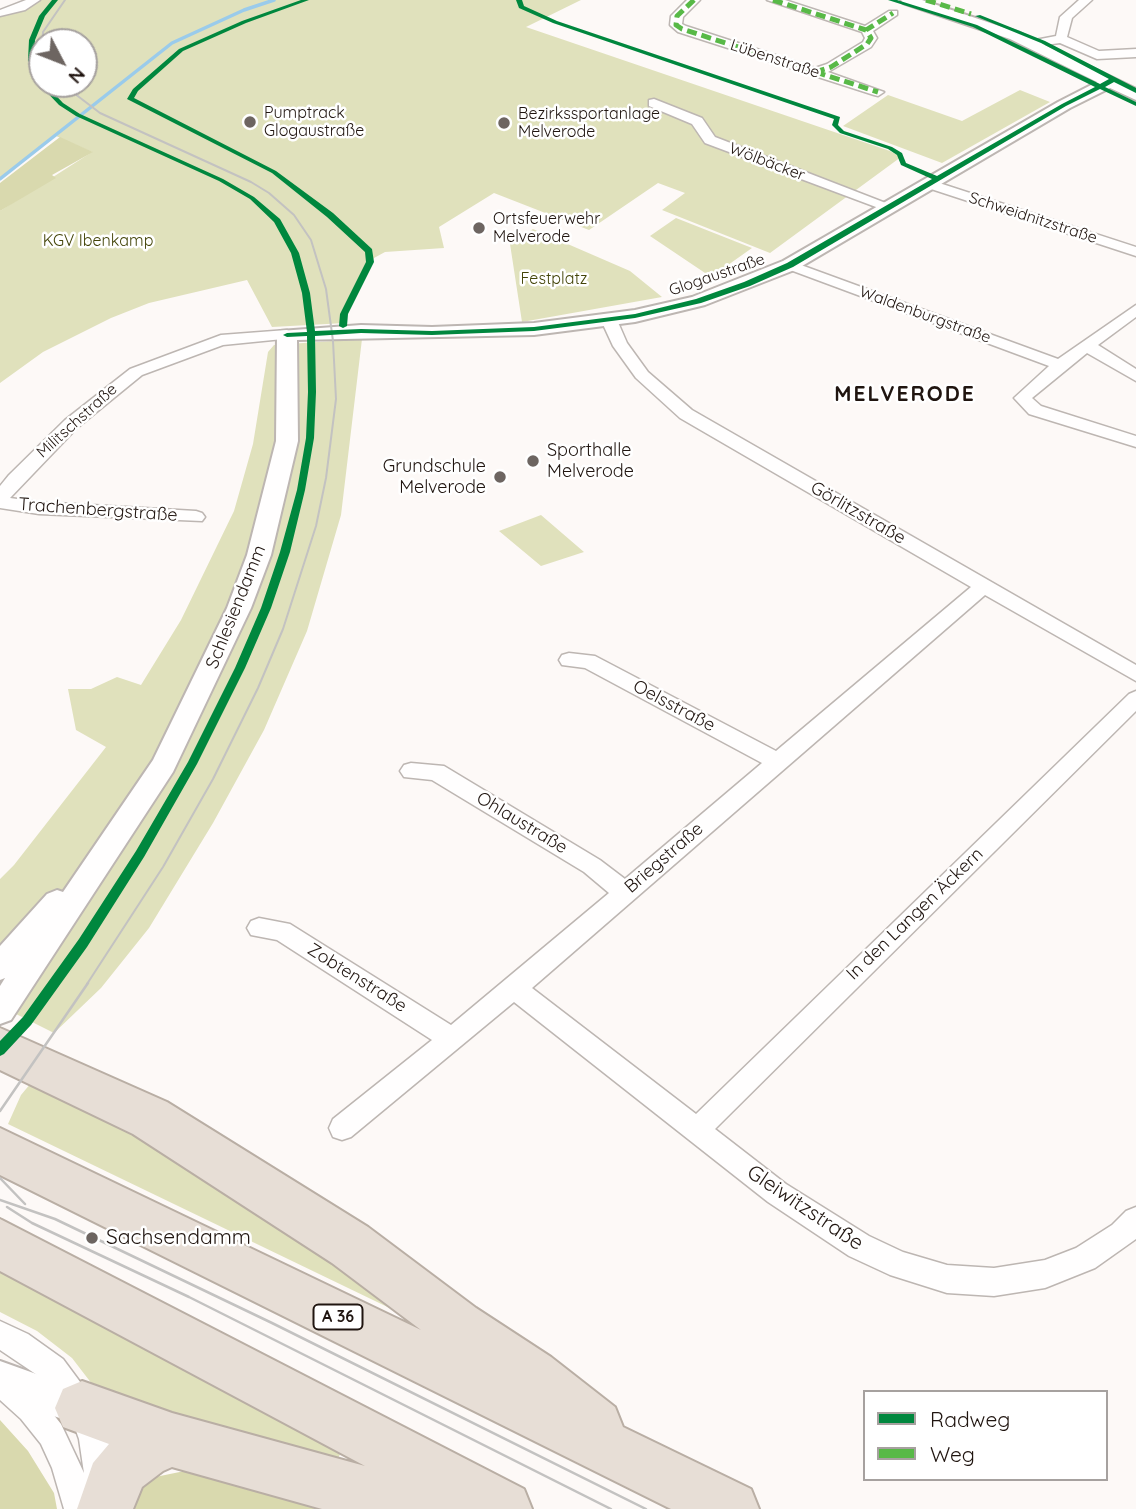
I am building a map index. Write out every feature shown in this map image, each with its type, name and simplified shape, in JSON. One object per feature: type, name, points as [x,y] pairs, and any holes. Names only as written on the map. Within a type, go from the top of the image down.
[{"type":"highway","points":[[0,1048],[149,1118],[283,1201],[532,1376],[655,1472]]},
{"type":"highway","name":"A 36","points":[[0,1151],[731,1509]]},
{"type":"highway","points":[[0,1244],[504,1509]]},
{"type":"highway","points":[[82,1408],[172,1440],[422,1509]]},
{"type":"highway","points":[[103,1509],[113,1483],[123,1468],[145,1450],[172,1440]]},
{"type":"street","points":[[1,13],[22,8],[34,0]]},
{"type":"street","name":"Lübenstraße","points":[[694,0],[677,16],[675,22],[682,29],[878,92]]},
{"type":"street","points":[[772,0],[866,30],[871,38],[867,44],[831,67],[815,72]]},
{"type":"street","points":[[908,0],[973,20],[1034,44],[1136,95]]},
{"type":"street","points":[[1061,38],[1066,17],[1087,0]]},
{"type":"street","points":[[866,30],[893,13]]},
{"type":"street","points":[[1034,44],[1061,38],[1097,55]]},
{"type":"street","points":[[1077,65],[1097,55],[1136,53]]},
{"type":"street","name":"Glogaustraße","points":[[287,339],[333,341],[377,333],[512,330],[609,320],[698,301],[747,284],[789,265],[1065,105],[1110,82]]},
{"type":"street","name":"Wölbäcker","points":[[654,103],[697,121],[709,140],[889,208]]},
{"type":"street","name":"Schweidnitzstraße","points":[[930,184],[1136,252]]},
{"type":"street","name":"Waldenburgstraße","points":[[789,265],[1060,365]]},
{"type":"street","points":[[1136,310],[1060,365],[1021,398],[1035,410],[1136,442]]},
{"type":"street","name":"Görlitzstraße","points":[[609,320],[619,343],[642,376],[686,414],[1136,674]]},
{"type":"street","name":"Militschstraße","points":[[0,500],[15,479],[71,424],[116,386],[155,363],[206,347],[287,339]]},
{"type":"street","name":"Schlesiendamm","points":[[0,1011],[164,765],[223,642],[259,555],[287,442],[287,339]]},
{"type":"street","points":[[1088,346],[1136,376]]},
{"type":"street","name":"Trachenbergstraße","points":[[0,500],[39,508],[196,517]]},
{"type":"street","name":"Briegstraße","points":[[342,1128],[514,988],[984,586]]},
{"type":"street","name":"Oelsstraße","points":[[569,660],[588,661],[756,748],[776,762]]},
{"type":"street","name":"In den Langen Äckern","points":[[696,1132],[734,1091],[1136,699]]},
{"type":"street","name":"Ohlaustraße","points":[[411,771],[436,772],[592,866],[625,892]]},
{"type":"street","name":"Schlesiendamm","points":[[0,967],[58,901],[106,854]]},
{"type":"street","name":"Zobtenstraße","points":[[259,928],[282,931],[452,1039]]},
{"type":"street","name":"Gleiwitzstraße","points":[[514,988],[777,1193],[859,1246],[900,1265],[947,1279],[993,1282],[1045,1274],[1085,1258],[1122,1234],[1136,1220]]},
{"type":"street","points":[[0,1335],[54,1369],[82,1408],[94,1439],[103,1509]]},
{"type":"street","points":[[0,1379],[82,1408]]},
{"type":"street","points":[[0,1379],[31,1409],[51,1434],[66,1464],[79,1509]]},
{"type":"green space","name":"KGV Ibenkamp","points":[[26,0],[581,0],[526,27],[901,157],[770,253],[662,210],[685,193],[658,183],[589,230],[494,193],[439,227],[444,248],[385,252],[374,258],[345,315],[345,323],[272,327],[247,280],[149,303],[111,318],[43,352],[0,383],[0,211],[92,152],[56,136],[0,178],[0,16]]},
{"type":"green space","points":[[1020,90],[1050,102],[942,163],[843,126],[888,95],[962,121]]},
{"type":"green space","points":[[60,137],[93,152],[52,175],[56,178],[0,211],[0,183]]},
{"type":"green space","points":[[676,218],[752,248],[711,277],[650,236]]},
{"type":"green space","name":"Festplatz","points":[[533,229],[630,271],[662,297],[522,322],[510,244]]},
{"type":"green space","points":[[362,339],[341,515],[307,631],[264,730],[213,823],[149,928],[101,988],[54,1033],[0,1006],[0,879],[14,865],[106,747],[76,730],[68,689],[91,689],[117,677],[141,685],[181,620],[234,511],[253,444],[268,352],[274,345]]},
{"type":"green space","points":[[541,515],[584,552],[541,566],[499,531]]},
{"type":"green space","points":[[36,1077],[215,1168],[402,1314],[8,1124],[21,1095]]},
{"type":"green space","points":[[0,1266],[343,1446],[335,1467],[100,1399],[72,1358],[37,1331],[0,1312]]},
{"type":"green space","points":[[0,1420],[28,1451],[54,1493],[57,1509],[0,1509]]},
{"type":"green space","points":[[204,1467],[349,1509],[128,1509],[131,1482]]},
{"type":"waterway","points":[[0,179],[172,43],[244,10],[274,0]]},
{"type":"tram line","points":[[46,28],[65,0]]},
{"type":"tram line","points":[[80,98],[100,113],[251,182],[269,193],[294,215],[311,240],[326,289],[333,341],[336,399],[326,478],[316,526],[283,629],[258,688],[213,779],[163,867],[87,984]]},
{"type":"tram line","points":[[0,1111],[88,983]]},
{"type":"tram line","points":[[0,1178],[25,1204]]},
{"type":"tram line","points":[[0,1200],[55,1219],[272,1323],[646,1509]]},
{"type":"tram line","points":[[7,1207],[32,1223],[189,1297],[611,1509]]},
{"type":"marked path","points":[[694,0],[677,16],[676,25],[682,29],[878,92]]},
{"type":"marked path","points":[[773,0],[866,30]]},
{"type":"marked path","points":[[926,0],[971,14]]},
{"type":"marked path","points":[[815,72],[831,67],[867,44],[871,38],[866,30],[893,13]]},
{"type":"cycle path","points":[[37,28],[42,16],[55,0]]},
{"type":"cycle path","points":[[306,0],[244,22],[181,50],[135,90],[130,99],[274,172],[330,215],[369,251],[370,262],[344,314],[343,326]]},
{"type":"cycle path","points":[[519,0],[521,7],[555,22],[838,118],[835,125],[842,132],[890,148],[900,154],[903,164],[937,179]]},
{"type":"cycle path","points":[[891,0],[975,26],[1136,104]]},
{"type":"cycle path","points":[[978,16],[1043,42],[1136,91]]},
{"type":"cycle path","points":[[287,335],[361,331],[432,333],[534,329],[635,316],[698,301],[790,265],[1064,105],[1115,79]]},
{"type":"cycle path","points":[[0,1050],[27,1021],[83,943],[140,854],[192,764],[240,668],[266,608],[285,552],[301,490],[310,438],[312,342],[306,293],[295,253],[277,221],[252,198],[221,180],[78,115],[55,98]]},
{"type":"place","name":"Pumptrack Glogaustraße","points":[[250,122]]},
{"type":"place","name":"Bezirkssportanlage Melverode","points":[[504,123]]},
{"type":"place","name":"Ortsfeuerwehr Melverode","points":[[479,228]]},
{"type":"place","name":"Sporthalle Melverode","points":[[533,461]]},
{"type":"place","name":"Grundschule Melverode","points":[[500,477]]},
{"type":"place","name":"Sachsendamm","points":[[92,1238]]},
{"type":"district","name":"MELVERODE","points":[[905,395]]}]
